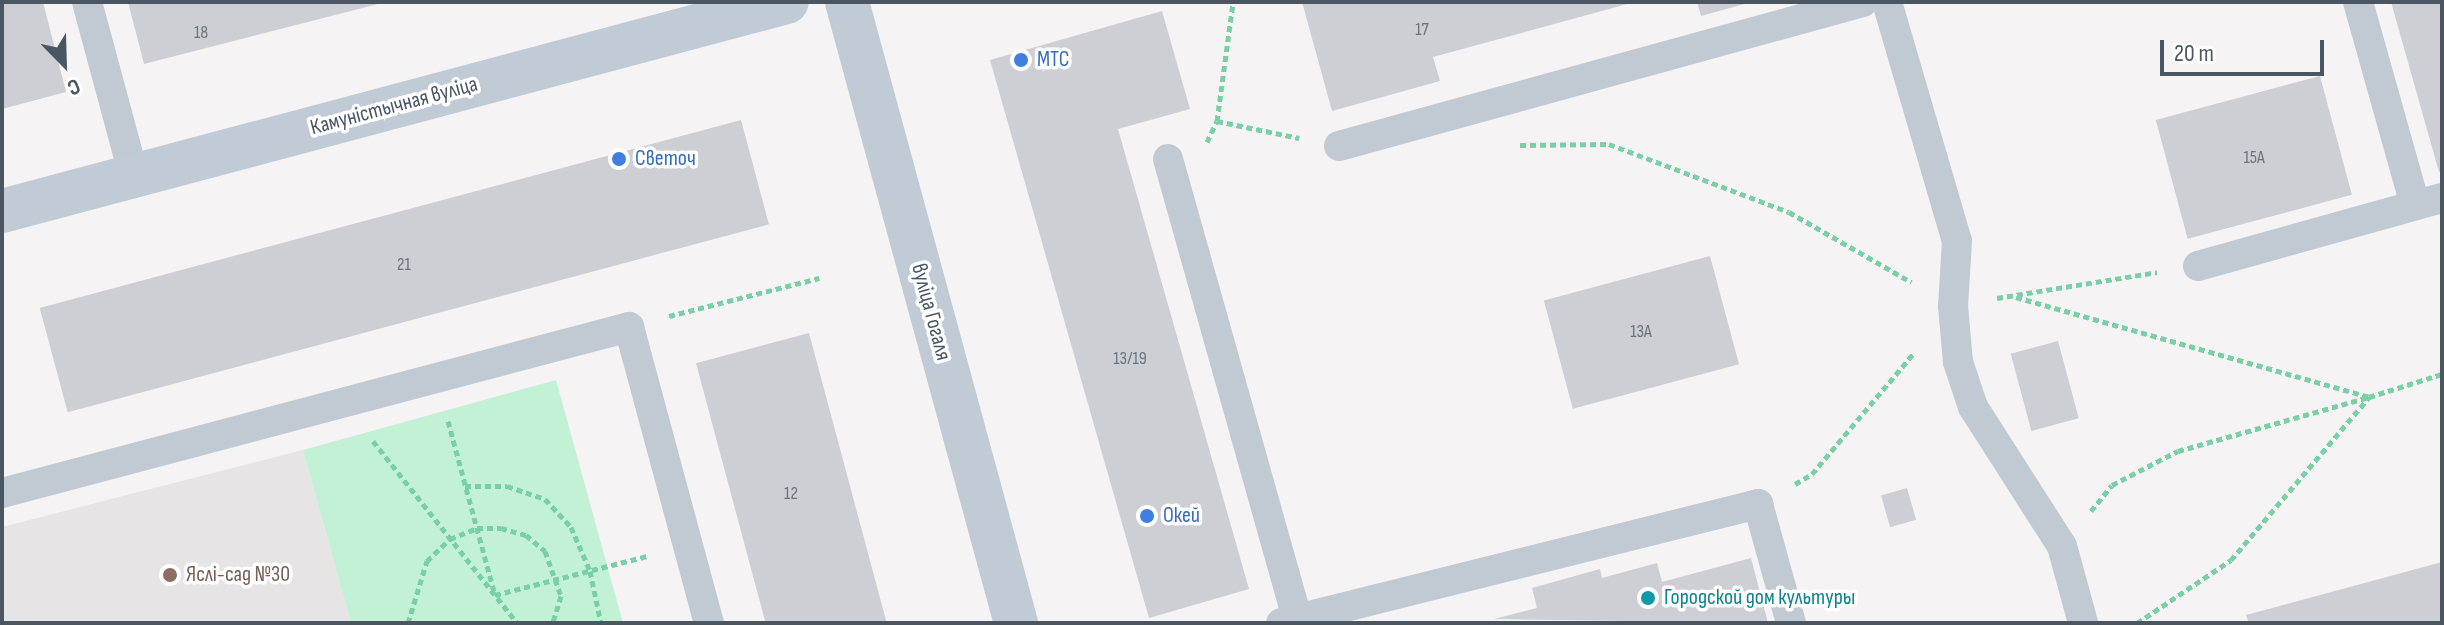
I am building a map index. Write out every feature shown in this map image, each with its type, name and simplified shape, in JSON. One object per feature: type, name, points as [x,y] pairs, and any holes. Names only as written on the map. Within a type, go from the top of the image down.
[{"type":"main road","name":"Камуністычная вуліца","points":[[2,211],[787,2]]},
{"type":"main road","name":"вуліца Гогаля","points":[[847,2],[1016,623]]},
{"type":"lane","points":[[87,2],[134,176]]},
{"type":"lane","points":[[1339,146],[1863,2]]},
{"type":"lane","points":[[1887,2],[1957,241],[1953,306],[1958,362],[1973,407],[2062,546],[2083,623]]},
{"type":"lane","points":[[2198,266],[2429,201],[2358,2]]},
{"type":"lane","points":[[1168,159],[1289,621],[1758,504],[1791,623]]},
{"type":"lane","points":[[2,493],[629,327],[709,623]]},
{"type":"path","points":[[1179,199],[1217,121],[1233,2]]},
{"type":"path","points":[[1217,121],[1339,146]]},
{"type":"path","points":[[1514,145],[1609,144],[1789,212],[1953,306],[2198,266]]},
{"type":"path","points":[[629,327],[819,278]]},
{"type":"path","points":[[2011,296],[2369,397]]},
{"type":"path","points":[[1758,504],[1812,474],[1953,306]]},
{"type":"path","points":[[2062,546],[2112,485],[2178,451],[2442,374]]},
{"type":"path","points":[[436,378],[495,595]]},
{"type":"path","points":[[2137,623],[2231,560],[2369,397]]},
{"type":"path","points":[[343,402],[517,623]]},
{"type":"path","points":[[465,486],[507,486],[545,499],[571,527],[590,571],[601,623]]},
{"type":"path","points":[[408,623],[427,561],[450,539],[477,528],[526,535],[545,551],[558,579],[561,596],[553,623]]},
{"type":"path","points":[[495,595],[660,553]]},
{"type":"shaded area","name":"Яслі-сад №30","points":[[303,450],[351,623],[2,623],[2,527]]},
{"type":"green space","points":[[556,380],[623,623],[351,623],[303,450]]},
{"type":"building","points":[[2,2],[43,2],[66,92],[2,109]]},
{"type":"building","points":[[128,2],[382,2],[382,3],[144,64]]},
{"type":"building","points":[[1302,2],[1631,3],[1433,57],[1440,81],[1332,111]]},
{"type":"building","points":[[1697,2],[1748,2],[1748,3],[1701,16]]},
{"type":"building","points":[[2391,2],[2442,2],[2442,171],[2439,172]]},
{"type":"building","points":[[1162,11],[1190,109],[1118,129],[1249,589],[1149,618],[990,60]]},
{"type":"building","points":[[2320,76],[2352,195],[2188,239],[2156,120]]},
{"type":"building","points":[[741,120],[769,224],[68,412],[40,308]]},
{"type":"building","points":[[1710,256],[1739,364],[1573,409],[1544,301]]},
{"type":"building","points":[[809,333],[887,623],[766,623],[696,363]]},
{"type":"building","points":[[2058,341],[2079,418],[2031,431],[2011,354]]},
{"type":"building","points":[[1907,488],[1916,520],[1890,527],[1881,495]]},
{"type":"building","name":"Городской дом культуры","points":[[1751,558],[1768,623],[1494,619],[1537,608],[1532,588],[1600,569],[1602,578],[1657,563],[1662,582]]},
{"type":"building","points":[[2442,562],[2442,623],[2249,623],[2246,615]]},
{"type":"place","name":"МТС","points":[[1021,60]]},
{"type":"place","name":"Светоч","points":[[619,159]]},
{"type":"place","name":"Окей","points":[[1147,516]]},
{"type":"place","name":"Яслі-сад №30","points":[[170,575]]},
{"type":"place","name":"Городской дом культуры","points":[[1648,598]]}]
